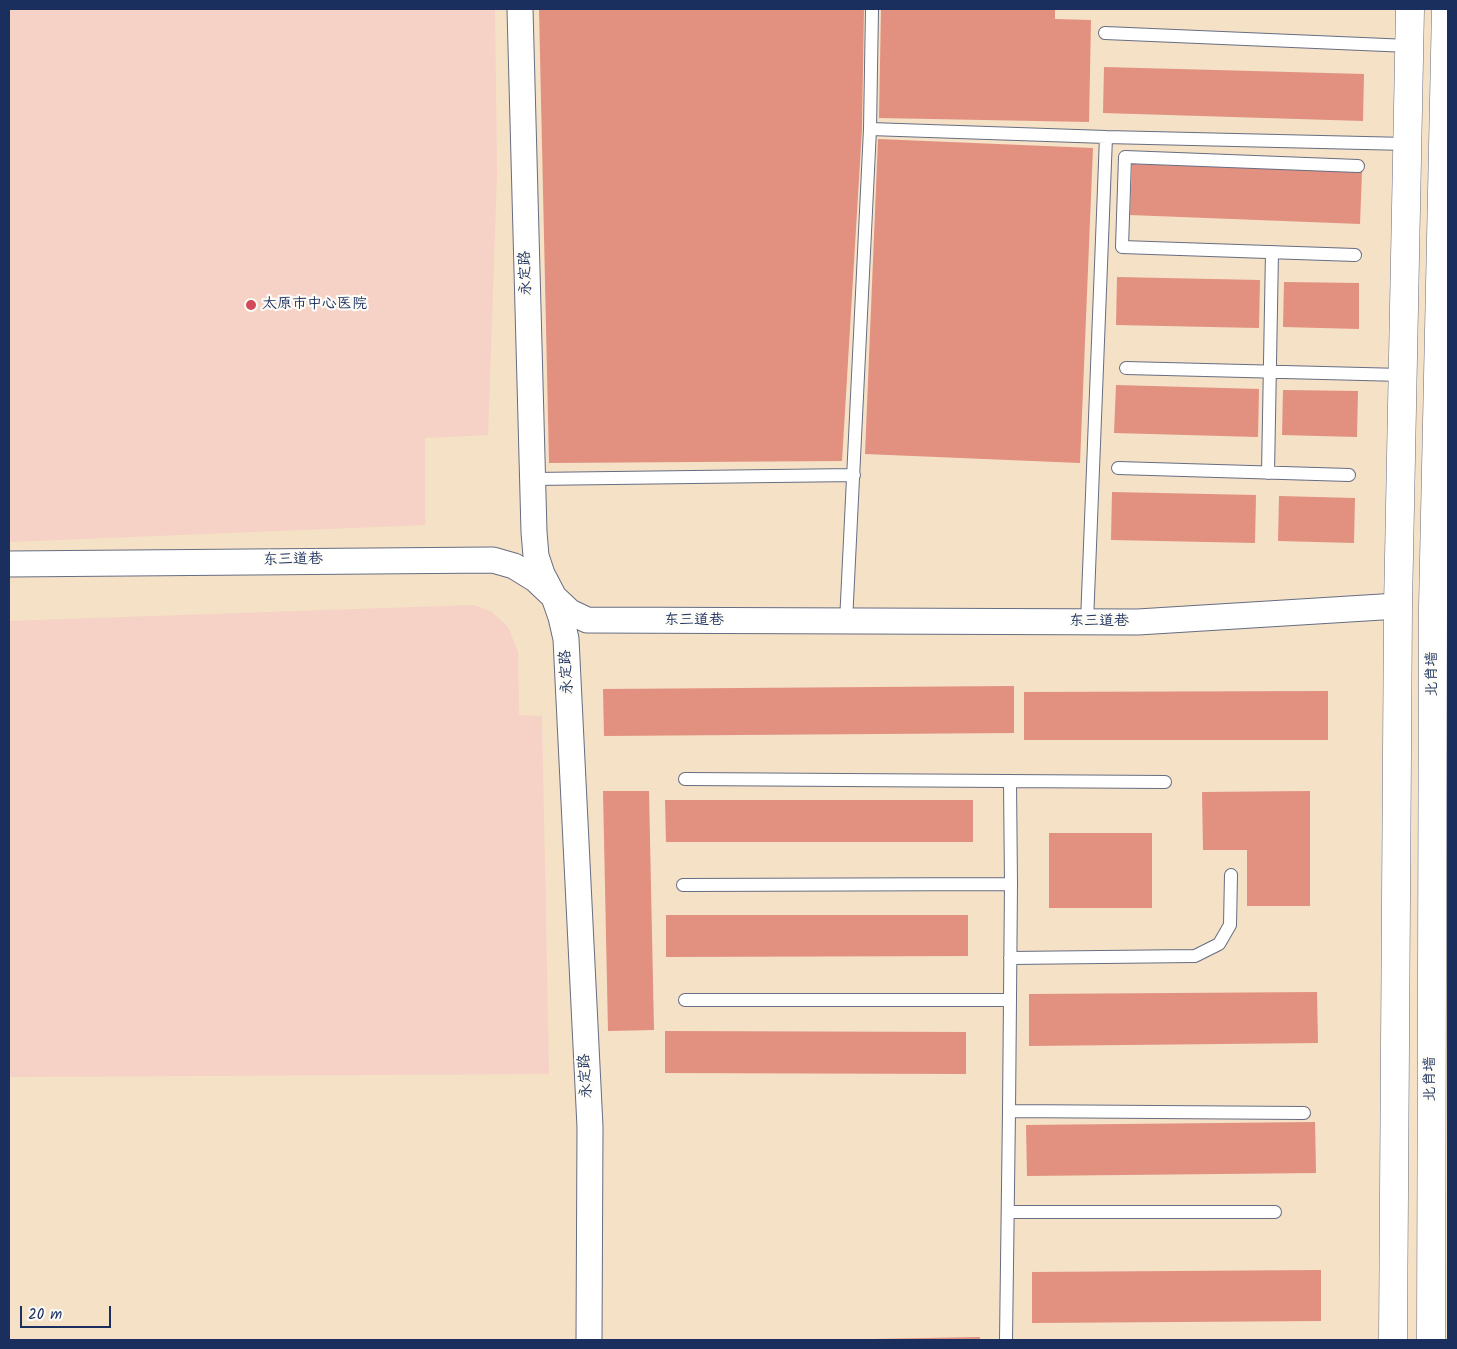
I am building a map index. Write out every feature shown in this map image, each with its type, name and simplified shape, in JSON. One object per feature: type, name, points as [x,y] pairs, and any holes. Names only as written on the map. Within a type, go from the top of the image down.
[{"type":"street","name":"永定路","points":[[520,9],[534,532],[536,556],[542,574],[554,597],[566,639],[590,1127],[589,1340]]},
{"type":"street","points":[[1393,1340],[1398,606],[1410,9]]},
{"type":"street","name":"北肖墙","points":[[1431,1340],[1441,606],[1446,9]]},
{"type":"street","name":"东三道巷","points":[[9,564],[494,560],[514,566],[535,579],[570,612],[587,620],[1138,622],[1398,606]]},
{"type":"street","points":[[1398,606],[1441,606]]},
{"type":"lane","points":[[846,622],[870,129],[872,9]]},
{"type":"lane","points":[[1106,33],[1409,46]]},
{"type":"lane","points":[[870,129],[1407,144]]},
{"type":"lane","points":[[1087,622],[1106,137]]},
{"type":"lane","points":[[1355,255],[1122,248],[1125,157],[1358,166]]},
{"type":"lane","points":[[1268,473],[1272,252]]},
{"type":"lane","points":[[1126,368],[1402,375]]},
{"type":"lane","points":[[1118,468],[1349,475]]},
{"type":"lane","points":[[533,479],[854,475]]},
{"type":"lane","points":[[684,779],[1165,782]]},
{"type":"lane","points":[[1006,1340],[1011,884],[1010,781]]},
{"type":"lane","points":[[1010,958],[1195,956],[1219,944],[1230,925],[1232,875]]},
{"type":"lane","points":[[683,885],[1011,884]]},
{"type":"lane","points":[[685,1000],[1009,1000]]},
{"type":"lane","points":[[1009,1111],[1304,1113]]},
{"type":"lane","points":[[1008,1212],[1275,1212]]},
{"type":"shaded area","name":"太原市中心医院","points":[[9,9],[495,9],[497,174],[488,435],[425,438],[425,525],[9,542]]},
{"type":"shaded area","points":[[473,605],[492,612],[508,627],[518,652],[519,715],[542,716],[549,1074],[9,1077],[9,621]]},
{"type":"building","points":[[539,9],[864,9],[862,129],[842,461],[549,463]]},
{"type":"building","points":[[881,9],[1055,9],[1055,19],[1091,20],[1089,122],[879,118]]},
{"type":"building","points":[[1104,67],[1364,74],[1363,121],[1103,113]]},
{"type":"building","points":[[878,139],[1093,148],[1080,463],[865,454]]},
{"type":"building","points":[[1132,164],[1362,172],[1360,224],[1130,215]]},
{"type":"building","points":[[1117,277],[1260,280],[1259,328],[1116,325]]},
{"type":"building","points":[[1284,282],[1359,283],[1359,329],[1283,327]]},
{"type":"building","points":[[1116,385],[1259,389],[1258,437],[1114,433]]},
{"type":"building","points":[[1283,390],[1358,391],[1357,437],[1282,435]]},
{"type":"building","points":[[1112,492],[1256,495],[1255,543],[1111,540]]},
{"type":"building","points":[[1279,496],[1355,498],[1354,543],[1278,541]]},
{"type":"building","points":[[1014,686],[1014,733],[604,736],[603,689]]},
{"type":"building","points":[[1328,691],[1328,740],[1024,740],[1024,692]]},
{"type":"building","points":[[603,791],[649,791],[654,1030],[608,1031]]},
{"type":"building","points":[[1310,791],[1310,906],[1247,906],[1247,850],[1203,850],[1202,792]]},
{"type":"building","points":[[665,800],[973,800],[973,842],[666,842]]},
{"type":"building","points":[[1049,833],[1152,833],[1152,908],[1049,908]]},
{"type":"building","points":[[666,915],[968,915],[968,956],[666,957]]},
{"type":"building","points":[[1317,992],[1318,1043],[1029,1046],[1029,994]]},
{"type":"building","points":[[665,1031],[966,1032],[966,1074],[665,1073]]},
{"type":"building","points":[[1315,1122],[1316,1173],[1027,1176],[1026,1125]]},
{"type":"building","points":[[1321,1270],[1321,1321],[1032,1323],[1032,1272]]},
{"type":"building","points":[[980,1337],[980,1340],[873,1340],[873,1339]]},
{"type":"place","name":"太原市中心医院","points":[[251,305]]}]
